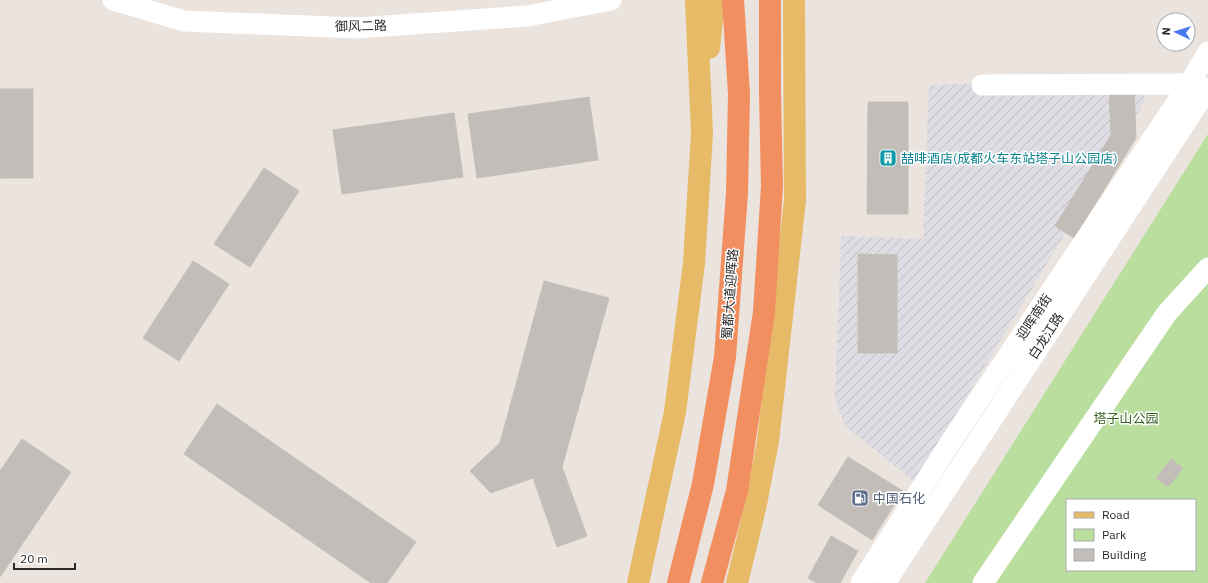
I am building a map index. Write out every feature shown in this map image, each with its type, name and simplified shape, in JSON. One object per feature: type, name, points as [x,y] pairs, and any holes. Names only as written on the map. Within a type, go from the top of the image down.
[{"type":"highway","name":"蜀都大道迎晖路","points":[[678,583],[703,484],[725,357],[737,192],[739,94],[733,0]]},
{"type":"highway","points":[[712,583],[739,478],[764,312],[772,186],[770,0]]},
{"type":"main road","points":[[696,0],[702,133]]},
{"type":"main road","points":[[638,583],[675,412],[694,263],[702,133],[714,0]]},
{"type":"main road","points":[[737,583],[756,504],[768,441],[795,200],[794,0]]},
{"type":"main road","points":[[739,478],[777,366]]},
{"type":"street","name":"御风二路","points":[[113,0],[184,21],[356,28],[527,16],[611,0]]},
{"type":"street","name":"迎晖南街","points":[[861,583],[952,440],[1199,86],[1208,52]]},
{"type":"street","points":[[982,85],[1199,86]]},
{"type":"street","name":"白龙江路","points":[[885,583],[1199,86]]},
{"type":"street","points":[[983,583],[1167,313],[1208,268]]},
{"type":"shaded area","points":[[1137,79],[1145,101],[915,482],[845,426],[835,399],[841,236],[923,239],[929,85]]},
{"type":"green space","name":"塔子山公园","points":[[1208,134],[1208,583],[925,583]]},
{"type":"building","points":[[0,89],[33,89],[33,178],[0,178]]},
{"type":"building","points":[[1134,89],[1136,138],[1074,238],[1055,226],[1111,135],[1109,90]]},
{"type":"building","points":[[589,97],[598,160],[477,178],[468,114]]},
{"type":"building","name":"喆啡酒店(成都火车东站塔子山公园店)","points":[[868,102],[908,102],[908,214],[867,214]]},
{"type":"building","points":[[454,113],[463,177],[342,194],[333,130]]},
{"type":"building","points":[[264,168],[299,191],[250,267],[214,244]]},
{"type":"building","points":[[858,254],[897,255],[897,353],[858,353]]},
{"type":"building","points":[[193,261],[229,284],[179,361],[143,338]]},
{"type":"building","points":[[544,281],[609,298],[562,467],[587,536],[557,547],[533,478],[491,493],[470,471],[500,443]]},
{"type":"building","points":[[217,404],[416,542],[387,583],[371,583],[184,454]]},
{"type":"building","points":[[22,439],[71,472],[0,577],[0,471]]},
{"type":"building","name":"中国石化","points":[[848,457],[903,491],[872,540],[818,505]]},
{"type":"building","points":[[1171,459],[1183,468],[1168,487],[1156,478]]},
{"type":"building","points":[[831,536],[858,551],[840,583],[817,583],[808,578]]},
{"type":"place","name":"喆啡酒店(成都火车东站塔子山公园店)","points":[[888,158]]},
{"type":"place","name":"中国石化","points":[[860,498]]}]
